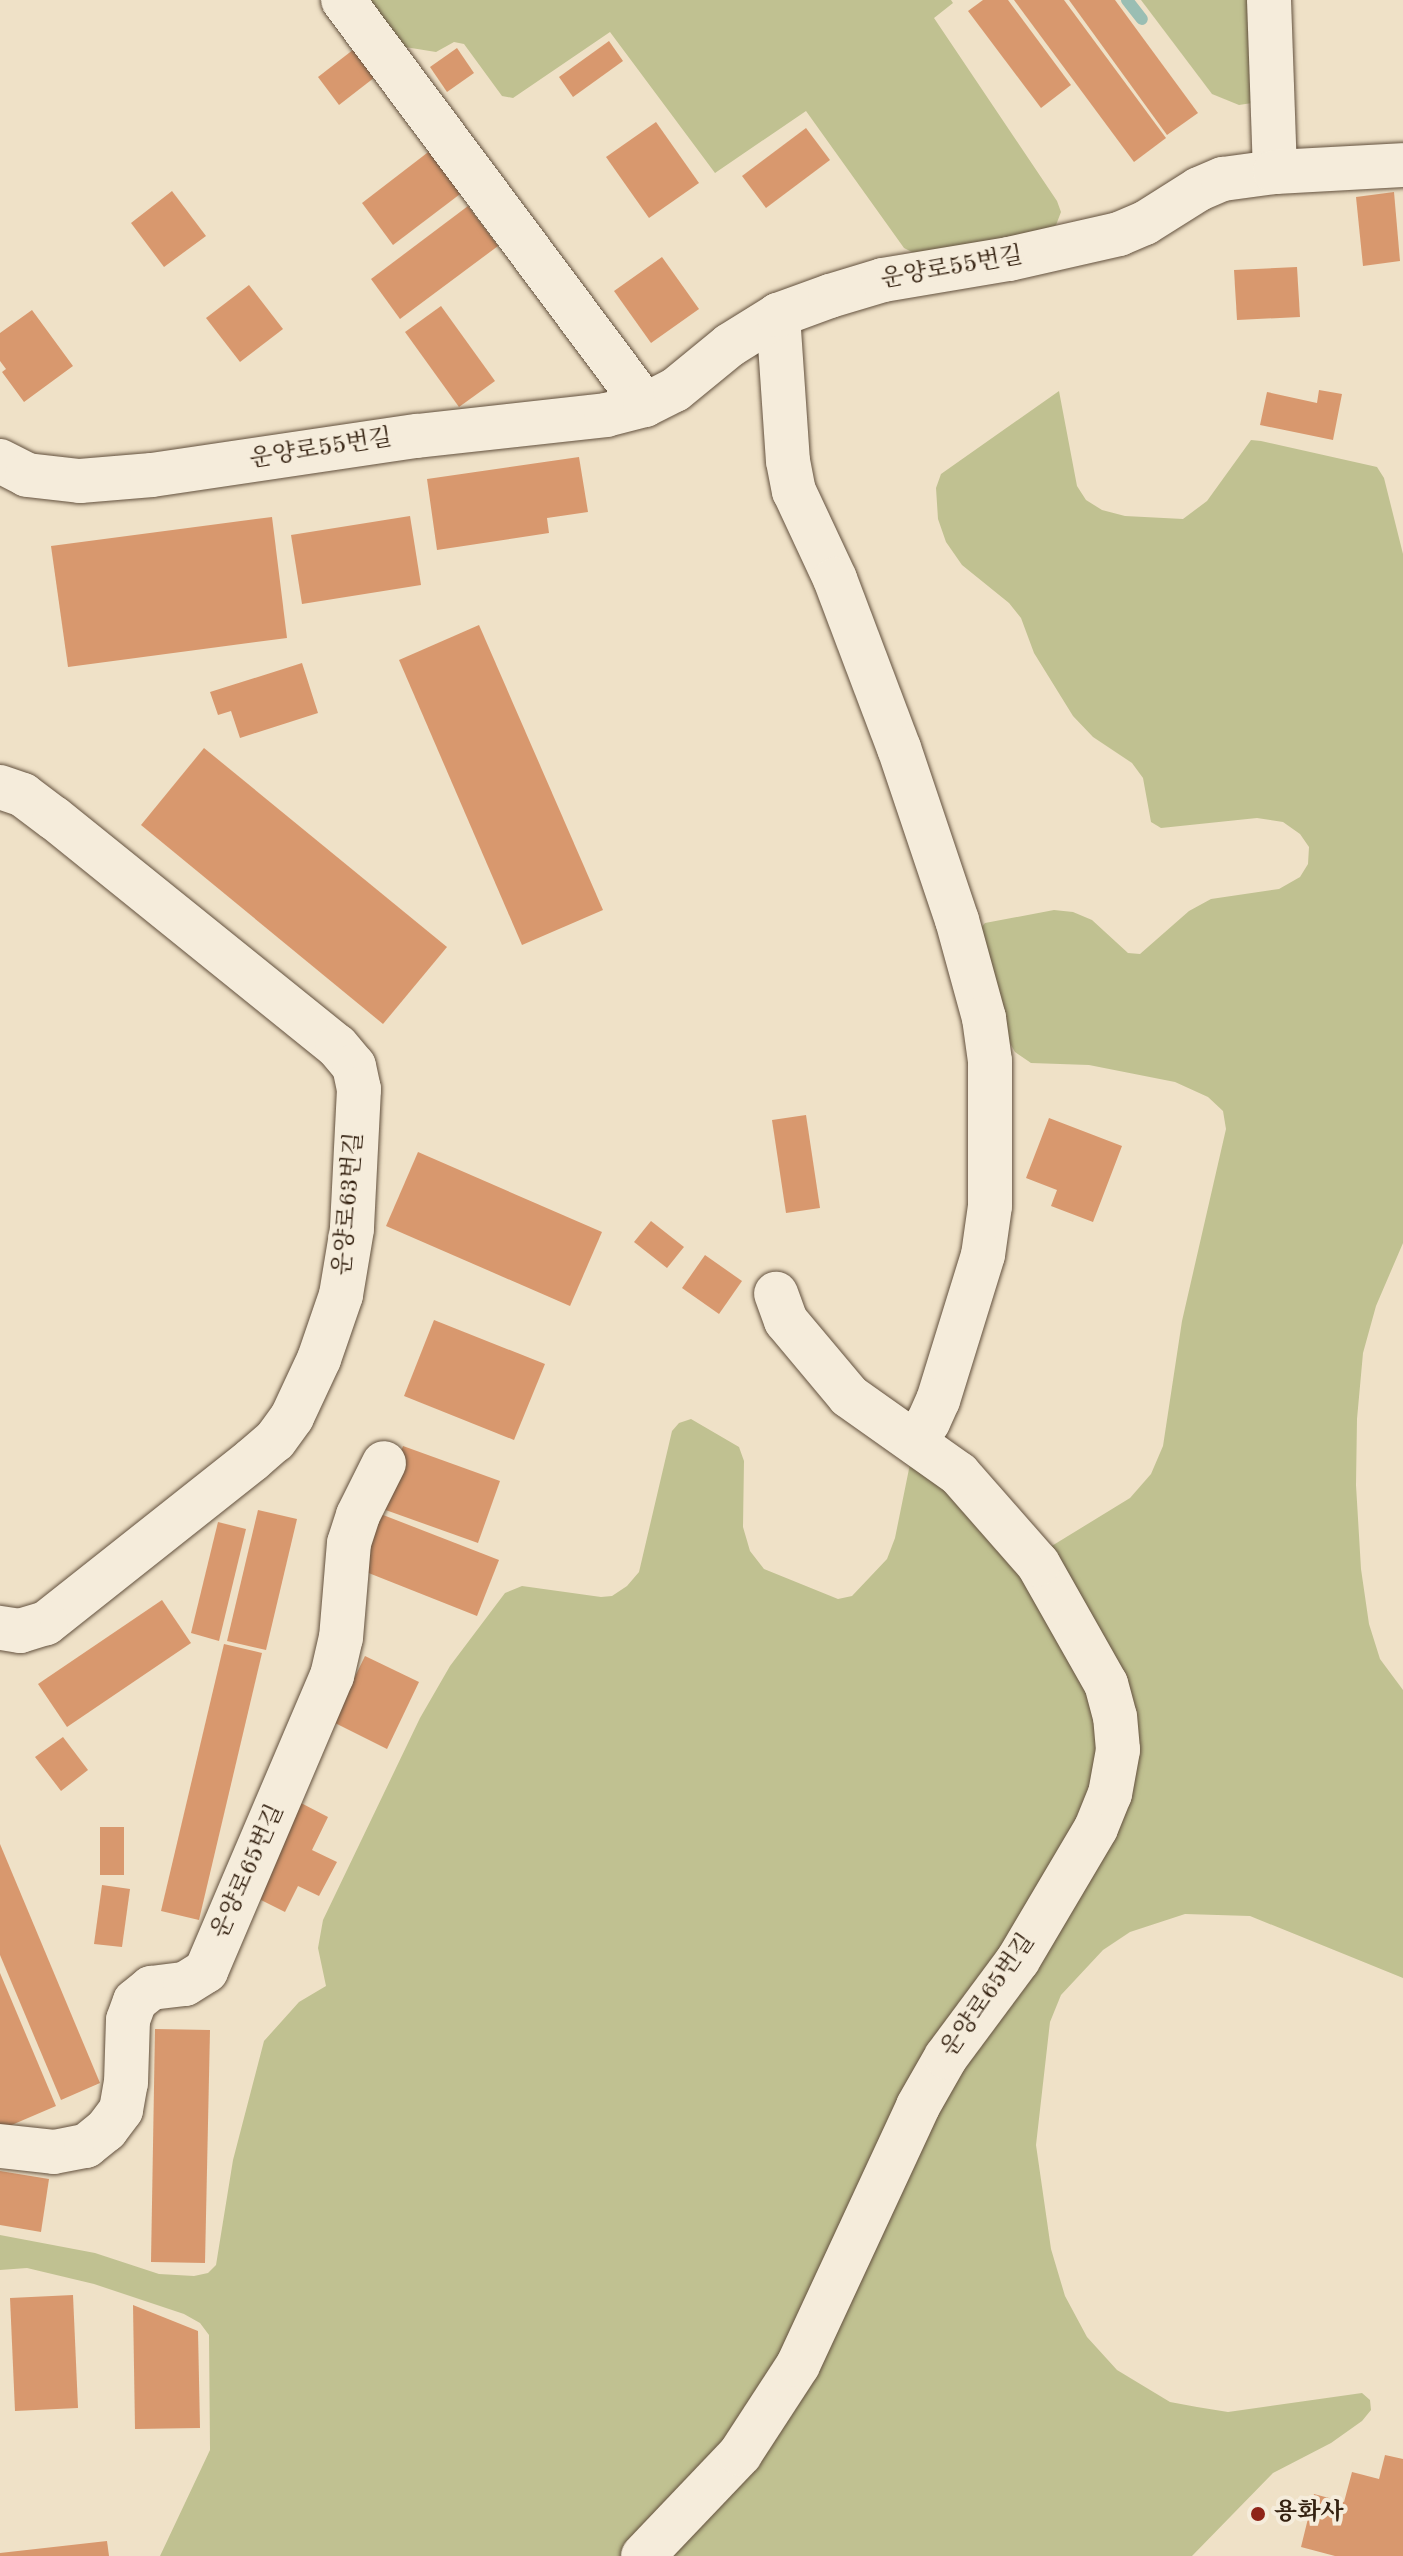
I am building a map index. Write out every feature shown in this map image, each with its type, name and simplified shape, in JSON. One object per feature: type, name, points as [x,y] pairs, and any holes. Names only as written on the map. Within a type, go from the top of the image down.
[{"type":"lane","points":[[343,0],[645,405]]},
{"type":"lane","points":[[1269,0],[1275,172]]},
{"type":"lane","name":"운양로55번길","points":[[0,461],[27,475],[51,480],[152,475],[417,436],[606,415],[645,405],[675,390],[730,345],[778,315],[883,280],[1009,259],[1119,234],[1145,223],[1199,189],[1223,179],[1275,172],[1396,165]]},
{"type":"lane","points":[[778,315],[788,461],[794,491],[835,579],[899,748],[957,920],[984,1018],[990,1061],[990,1206],[983,1255],[938,1400],[928,1422],[914,1439]]},
{"type":"lane","name":"운양로63번길","points":[[0,787],[23,795],[337,1046],[354,1066],[359,1089],[352,1229],[341,1295],[319,1359],[292,1417],[275,1440],[252,1460],[46,1623],[20,1631],[0,1628]]},
{"type":"lane","name":"운양로65번길","points":[[643,2556],[740,2454],[769,2413],[835,2291],[918,2106],[946,2057],[1018,1960],[1096,1828],[1110,1794],[1118,1750],[1115,1717],[1106,1684],[1038,1564],[959,1474],[914,1439],[849,1396],[786,1321],[776,1294]]},
{"type":"lane","name":"운양로65번길","points":[[0,2146],[54,2152],[86,2146],[106,2130],[121,2110],[126,2083],[128,2020],[135,2001],[151,1988],[185,1984],[206,1971],[332,1676],[341,1638],[349,1543],[358,1515],[384,1463]]},
{"type":"green space","points":[[370,0],[951,0],[953,3],[934,18],[1057,201],[1061,212],[1056,225],[1044,230],[989,243],[914,253],[904,248],[806,111],[715,173],[610,32],[513,98],[502,96],[464,44],[454,42],[436,52],[405,47]]},
{"type":"green space","points":[[1141,0],[1256,0],[1252,103],[1239,105],[1212,94]]},
{"type":"green space","points":[[1059,391],[1077,486],[1086,500],[1102,510],[1125,516],[1183,519],[1207,501],[1251,440],[1261,441],[1377,467],[1384,478],[1403,554],[1403,1243],[1376,1306],[1363,1353],[1357,1419],[1356,1485],[1361,1569],[1369,1624],[1380,1659],[1403,1690],[1403,1978],[1250,1916],[1185,1914],[1130,1932],[1103,1950],[1061,1995],[1050,2022],[1036,2145],[1051,2249],[1065,2296],[1087,2337],[1117,2370],[1170,2402],[1228,2412],[1362,2393],[1370,2400],[1371,2410],[1362,2421],[1331,2443],[1273,2473],[1192,2556],[160,2556],[210,2450],[209,2335],[200,2323],[184,2314],[94,2284],[27,2268],[0,2270],[0,2235],[95,2253],[159,2274],[194,2276],[208,2273],[216,2265],[233,2160],[264,2041],[299,2002],[326,1986],[318,1948],[323,1920],[420,1718],[450,1666],[505,1593],[522,1586],[601,1597],[612,1596],[627,1586],[639,1572],[672,1431],[679,1423],[691,1419],[739,1447],[744,1461],[743,1527],[750,1551],[764,1569],[838,1599],[852,1596],[887,1559],[895,1538],[911,1459],[1037,1555],[1130,1498],[1151,1474],[1163,1446],[1182,1321],[1226,1129],[1223,1111],[1208,1097],[1175,1082],[1089,1065],[1031,1063],[1015,1052],[1003,1031],[978,931],[985,923],[1054,910],[1073,912],[1092,920],[1128,953],[1140,954],[1189,911],[1211,899],[1279,889],[1300,877],[1308,864],[1309,847],[1300,834],[1283,822],[1257,818],[1161,828],[1151,822],[1143,778],[1132,763],[1093,737],[1073,716],[1034,653],[1021,618],[1009,603],[962,565],[946,542],[938,519],[936,488],[941,474]]},
{"type":"building","points":[[983,0],[1008,0],[1071,85],[1041,108],[968,11]]},
{"type":"building","points":[[1014,0],[1064,0],[1166,138],[1134,162]]},
{"type":"building","points":[[1069,0],[1115,0],[1198,113],[1167,135]]},
{"type":"building","points":[[367,39],[388,67],[339,105],[318,77]]},
{"type":"building","points":[[609,41],[623,61],[573,97],[559,77]]},
{"type":"building","points":[[457,48],[474,73],[447,92],[430,67]]},
{"type":"building","points":[[656,122],[699,183],[649,218],[606,157]]},
{"type":"building","points":[[806,128],[830,160],[766,208],[742,176]]},
{"type":"building","points":[[440,143],[472,185],[393,245],[362,203]]},
{"type":"building","points":[[172,191],[206,236],[164,267],[131,223]]},
{"type":"building","points":[[1394,192],[1400,261],[1363,266],[1356,197]]},
{"type":"building","points":[[468,206],[498,246],[400,319],[371,279]]},
{"type":"building","points":[[662,257],[699,309],[651,343],[614,291]]},
{"type":"building","points":[[1297,267],[1300,317],[1237,320],[1234,270]]},
{"type":"building","points":[[249,285],[283,329],[240,362],[206,318]]},
{"type":"building","points":[[441,306],[495,381],[459,407],[405,332]]},
{"type":"building","points":[[32,310],[73,366],[24,402],[2,372],[6,369],[0,361],[0,333]]},
{"type":"building","points":[[1319,390],[1342,394],[1333,440],[1260,425],[1267,392],[1317,403]]},
{"type":"building","points":[[579,457],[588,512],[547,518],[549,533],[437,550],[427,479]]},
{"type":"building","points":[[410,516],[421,585],[302,604],[291,535]]},
{"type":"building","points":[[272,517],[287,638],[68,667],[51,546]]},
{"type":"building","points":[[479,625],[603,910],[522,945],[399,660]]},
{"type":"building","points":[[302,663],[318,713],[240,738],[231,711],[218,715],[210,692]]},
{"type":"building","points":[[204,748],[447,947],[383,1024],[141,825]]},
{"type":"building","points":[[806,1115],[820,1208],[786,1213],[772,1120]]},
{"type":"building","points":[[1049,1118],[1122,1146],[1093,1222],[1051,1206],[1057,1190],[1026,1178]]},
{"type":"building","points":[[418,1152],[602,1232],[570,1306],[386,1226]]},
{"type":"building","points":[[651,1221],[684,1247],[667,1268],[634,1242]]},
{"type":"building","points":[[705,1255],[742,1281],[719,1314],[682,1288]]},
{"type":"building","points":[[434,1320],[545,1364],[514,1440],[404,1396]]},
{"type":"building","points":[[403,1446],[500,1481],[478,1543],[380,1508]]},
{"type":"building","points":[[258,1510],[297,1519],[266,1650],[227,1641]]},
{"type":"building","points":[[378,1513],[499,1560],[477,1616],[356,1568]]},
{"type":"building","points":[[218,1522],[246,1529],[219,1641],[191,1633]]},
{"type":"building","points":[[162,1600],[191,1643],[67,1727],[38,1684]]},
{"type":"building","points":[[224,1644],[262,1653],[199,1920],[161,1911]]},
{"type":"building","points":[[365,1656],[419,1682],[387,1749],[333,1722]]},
{"type":"building","points":[[63,1737],[88,1770],[61,1791],[35,1757]]},
{"type":"building","points":[[301,1803],[328,1817],[312,1850],[337,1862],[319,1896],[298,1886],[285,1912],[255,1897]]},
{"type":"building","points":[[100,1827],[124,1827],[124,1875],[100,1875]]},
{"type":"building","points":[[0,1844],[100,2083],[61,2100],[0,1955]]},
{"type":"building","points":[[102,1885],[130,1889],[122,1947],[94,1944]]},
{"type":"building","points":[[0,1973],[56,2106],[0,2130]]},
{"type":"building","points":[[155,2029],[210,2030],[205,2263],[151,2262]]},
{"type":"building","points":[[0,2171],[49,2179],[41,2232],[0,2225]]},
{"type":"building","points":[[73,2295],[78,2408],[15,2411],[10,2298]]},
{"type":"building","points":[[133,2305],[198,2331],[200,2428],[135,2429]]},
{"type":"building","points":[[1385,2455],[1403,2459],[1403,2556],[1335,2556],[1301,2547],[1314,2494],[1344,2502],[1352,2472],[1379,2479]]},
{"type":"building","points":[[107,2541],[109,2556],[0,2556],[0,2553]]},
{"type":"waterway","points":[[1127,0],[1142,19]]},
{"type":"place","name":"용화사","points":[[1258,2514]]}]
